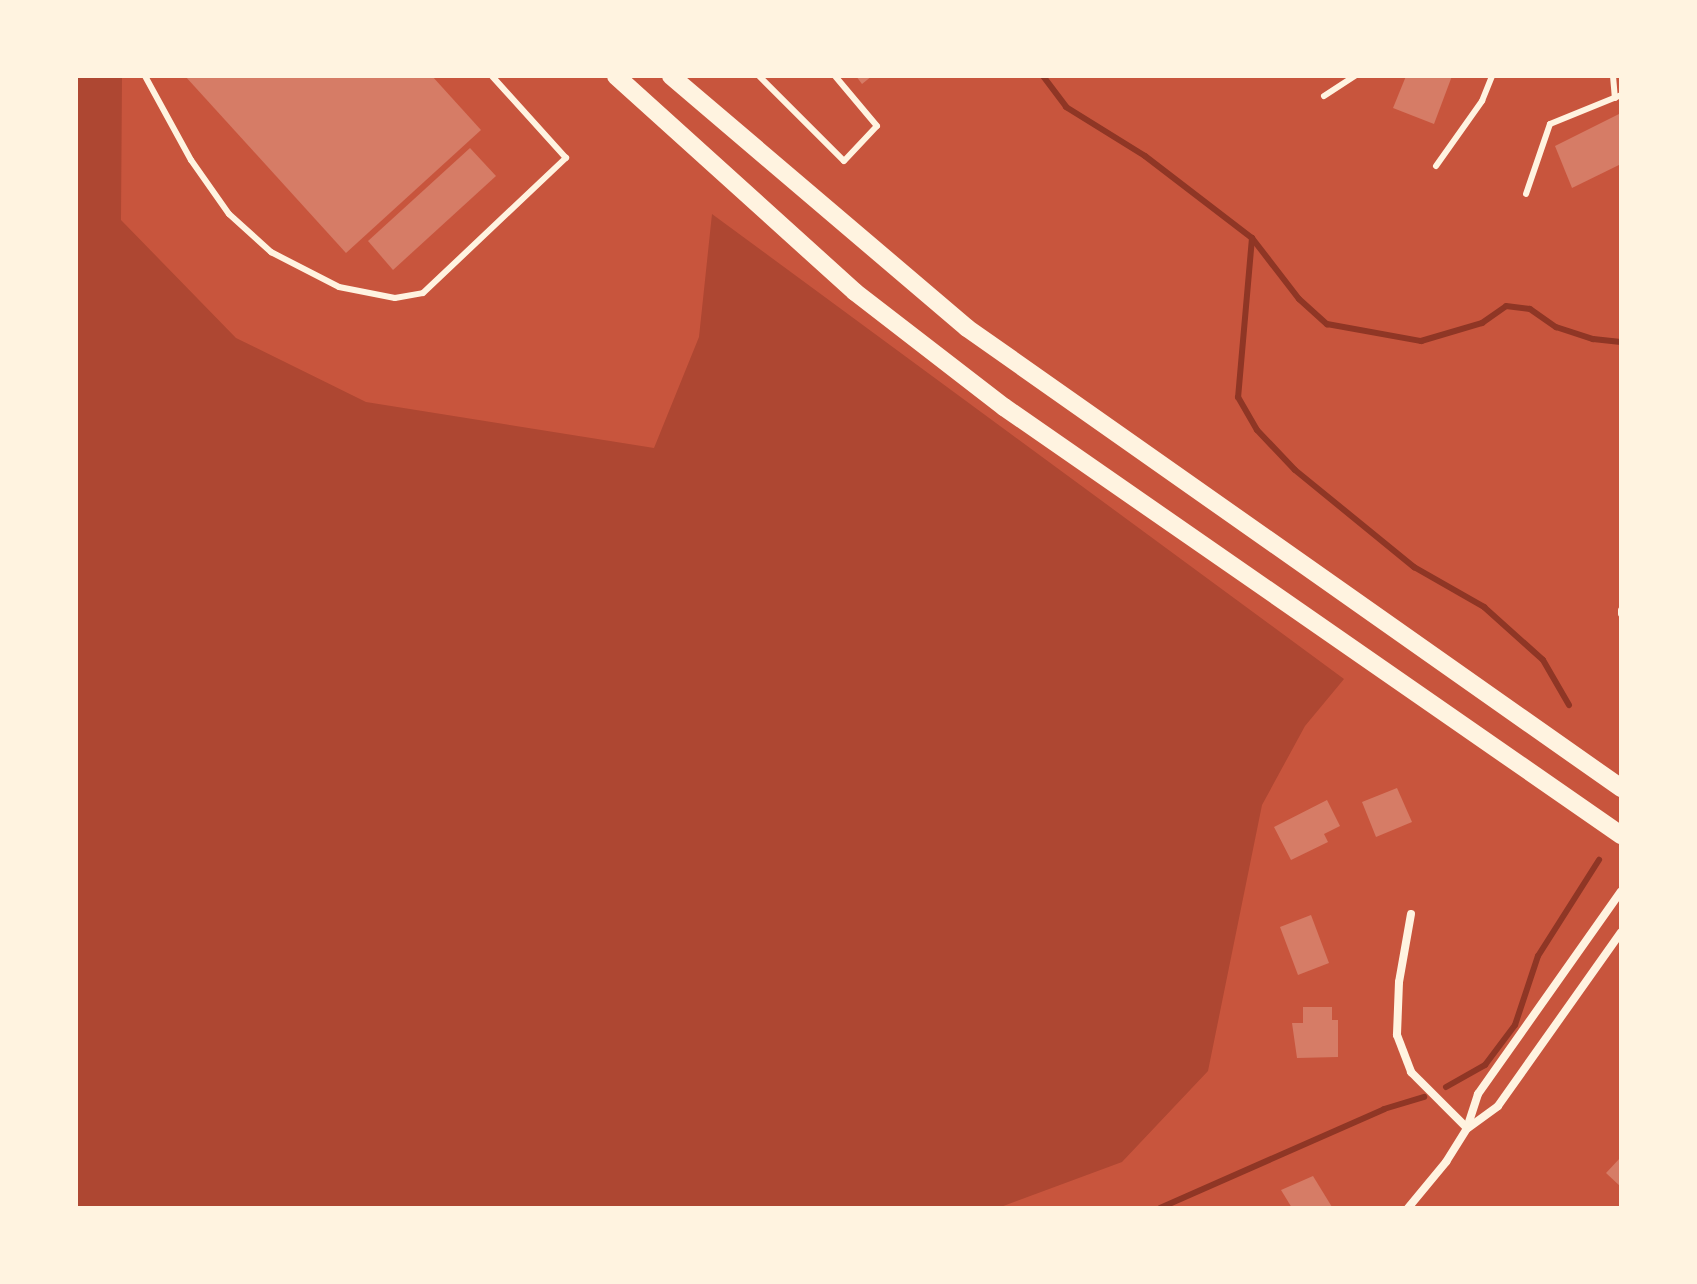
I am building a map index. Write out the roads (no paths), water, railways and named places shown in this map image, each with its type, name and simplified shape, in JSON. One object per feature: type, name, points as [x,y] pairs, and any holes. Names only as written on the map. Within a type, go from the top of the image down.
[{"type":"main road","points":[[616,76],[855,292],[1004,407],[1621,835]]},
{"type":"main road","points":[[671,76],[967,328],[1621,788]]},
{"type":"street","points":[[1467,1128],[1478,1094],[1621,891]]},
{"type":"street","points":[[1411,914],[1399,982],[1397,1035],[1411,1072],[1467,1128]]},
{"type":"street","points":[[1408,1208],[1467,1128],[1498,1106],[1621,932]]},
{"type":"lane","points":[[145,76],[176,135],[229,214],[271,252],[339,287],[395,298],[423,293],[566,158],[492,76]]},
{"type":"lane","points":[[759,76],[844,161],[877,126],[835,76]]},
{"type":"lane","points":[[1324,96],[1355,76]]},
{"type":"lane","points":[[1436,166],[1482,101],[1492,76]]},
{"type":"lane","points":[[1526,194],[1550,124],[1618,97],[1613,76]]},
{"type":"waterway","points":[[1043,76],[1066,107],[1145,156],[1252,238],[1299,299],[1327,324],[1421,341],[1482,323],[1506,306],[1530,309],[1556,327],[1593,339],[1621,342]]},
{"type":"waterway","points":[[1252,238],[1238,397],[1257,430],[1295,470],[1414,567],[1484,607],[1543,660],[1569,705]]},
{"type":"waterway","points":[[1446,1087],[1485,1065],[1515,1025],[1538,956],[1599,860]]},
{"type":"waterway","points":[[1160,1208],[1384,1109],[1424,1097]]}]
